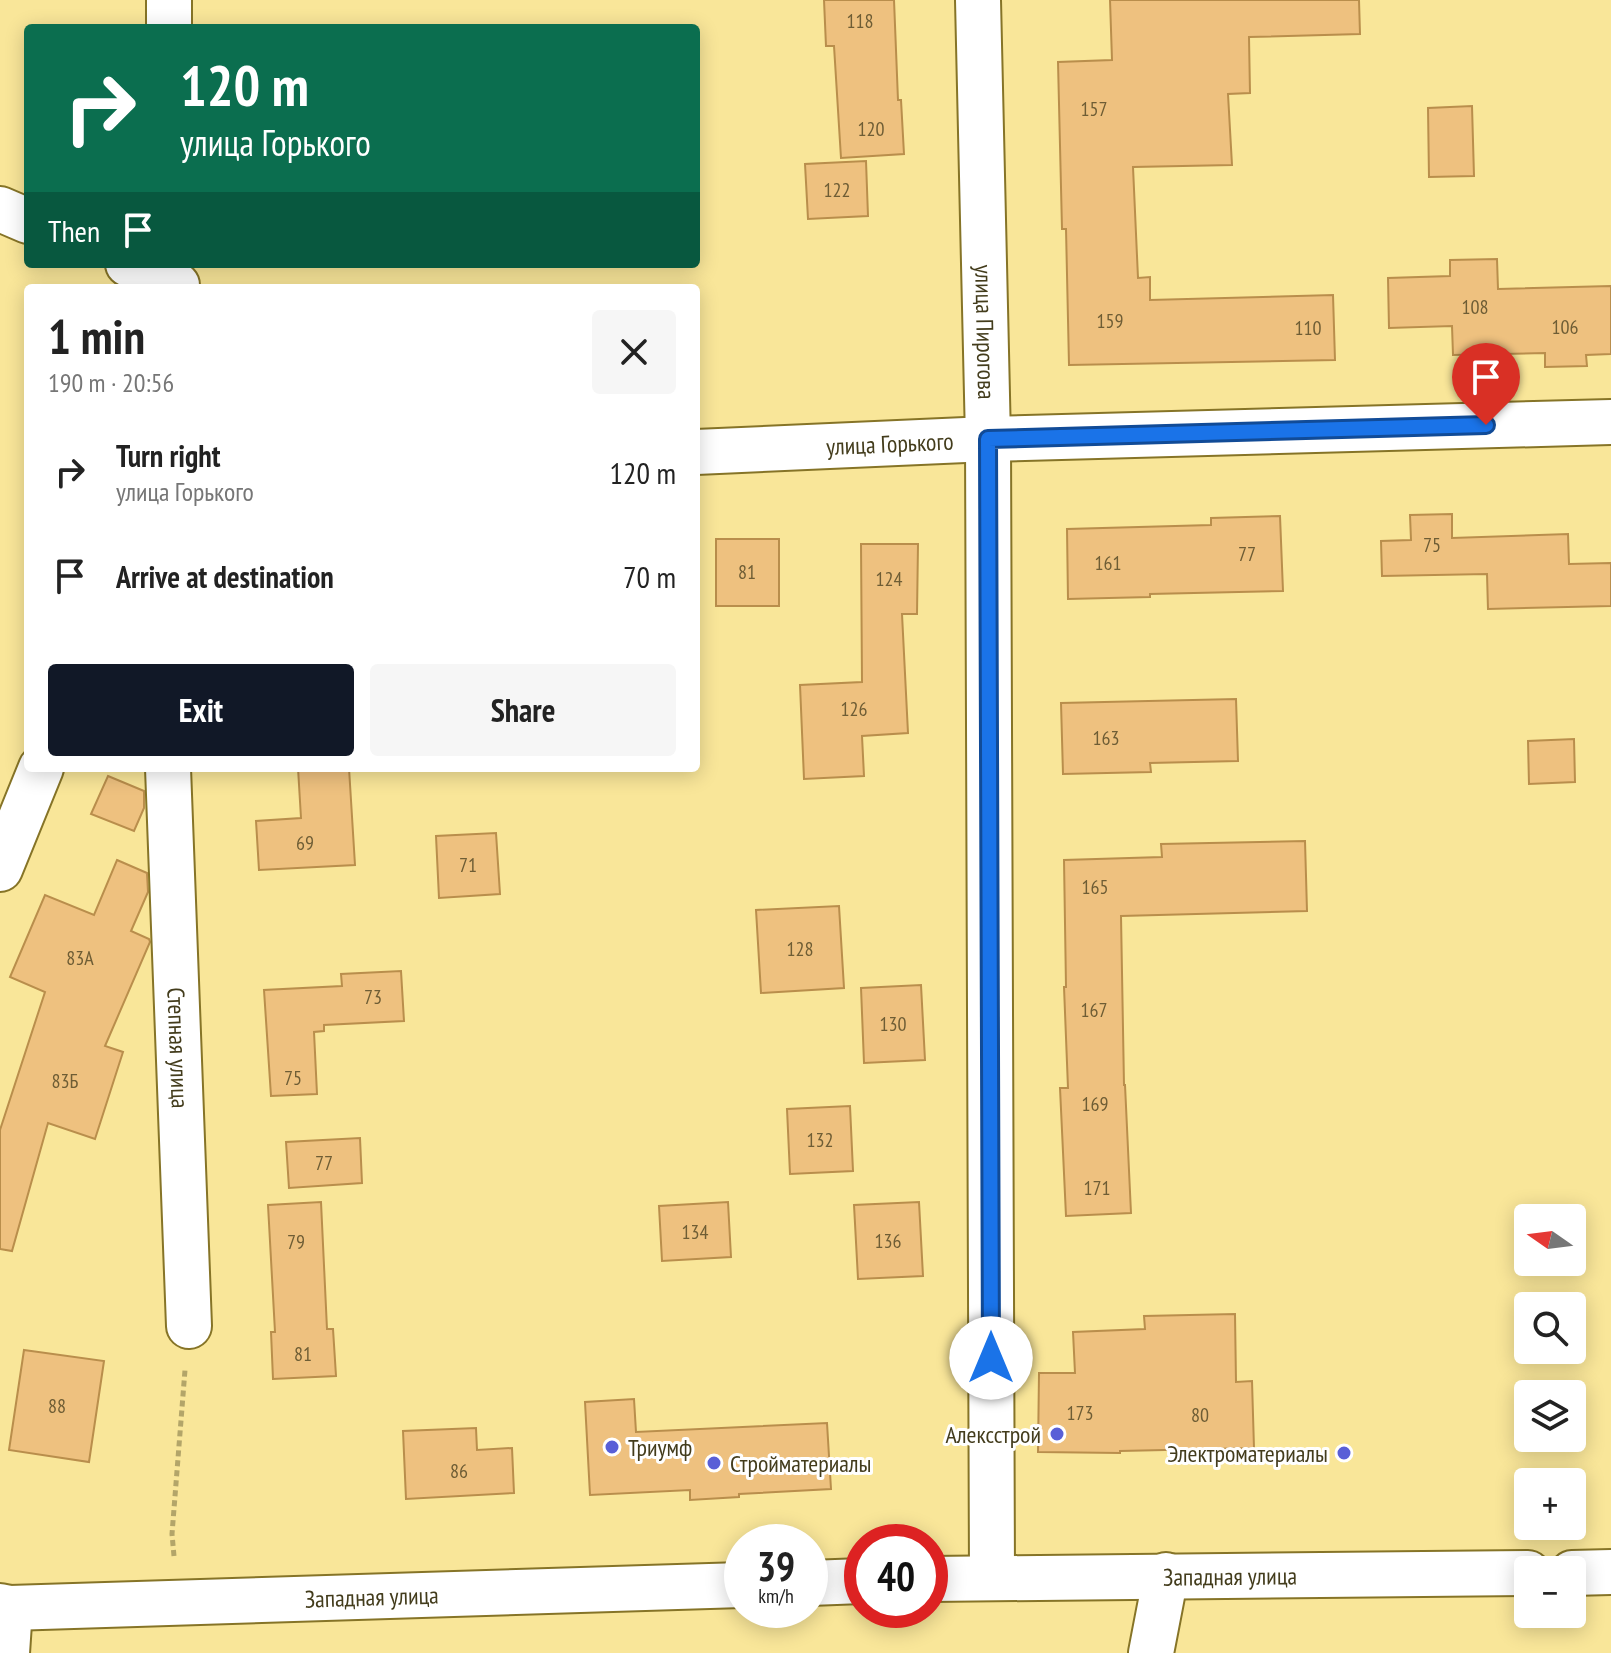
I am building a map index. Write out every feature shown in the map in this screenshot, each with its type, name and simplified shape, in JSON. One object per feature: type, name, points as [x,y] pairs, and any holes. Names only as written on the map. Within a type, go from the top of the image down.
[{"type":"street","points":[[169,0],[169,24]]},
{"type":"street","name":"улица Пирогова","points":[[978,0],[988,439],[992,1577]]},
{"type":"street","points":[[0,209],[24,219]]},
{"type":"street","points":[[141,268],[176,279]]},
{"type":"street","name":"улица Горького","points":[[700,452],[988,439],[1611,422]]},
{"type":"street","points":[[0,869],[39,772]]},
{"type":"street","name":"Степная улица","points":[[168,772],[189,1326]]},
{"type":"street","points":[[1586,1573],[1611,1572]]},
{"type":"street","name":"Западная улица","points":[[948,1578],[1514,1573]]},
{"type":"street","points":[[1151,1653],[1166,1575]]},
{"type":"street","name":"Западная улица","points":[[5,1607],[724,1586]]},
{"type":"street","points":[[5,1607],[7,1653]]},
{"type":"path","points":[[178,1603],[172,1534],[189,1326]]},
{"type":"building","points":[[824,0],[894,0],[898,100],[901,100],[904,154],[841,158],[834,46],[826,46]]},
{"type":"building","points":[[1110,0],[1359,0],[1360,34],[1249,37],[1250,93],[1228,94],[1232,165],[1133,167],[1138,278],[1150,277],[1150,300],[1333,295],[1335,360],[1069,365],[1058,62],[1112,60]]},
{"type":"building","points":[[1472,106],[1474,176],[1429,177],[1428,108]]},
{"type":"building","points":[[866,161],[868,216],[808,219],[805,164]]},
{"type":"building","points":[[1497,259],[1498,289],[1611,286],[1611,354],[1586,355],[1587,366],[1545,367],[1545,353],[1453,355],[1452,326],[1389,328],[1388,278],[1450,276],[1450,260]]},
{"type":"building","points":[[1452,514],[1452,538],[1568,534],[1569,564],[1611,563],[1611,606],[1488,609],[1487,574],[1382,576],[1381,541],[1411,540],[1410,515]]},
{"type":"building","points":[[1280,516],[1283,591],[1068,599],[1067,529],[1211,525],[1211,518]]},
{"type":"building","points":[[716,539],[779,539],[779,606],[716,606]]},
{"type":"building","points":[[861,544],[918,544],[917,614],[902,614],[908,733],[862,736],[864,776],[804,779],[800,685],[862,682]]},
{"type":"building","points":[[1236,699],[1238,761],[1150,763],[1151,772],[1063,774],[1061,703]]},
{"type":"building","points":[[1574,739],[1575,782],[1529,784],[1528,741]]},
{"type":"building","points":[[298,772],[349,772],[355,865],[259,870],[256,821],[301,818]]},
{"type":"building","points":[[108,776],[144,791],[144,808],[134,831],[91,814]]},
{"type":"building","points":[[496,833],[500,894],[439,898],[436,836]]},
{"type":"building","points":[[1305,841],[1307,911],[1121,916],[1124,1085],[1131,1213],[1066,1216],[1060,1088],[1068,1088],[1064,860],[1162,857],[1161,844]]},
{"type":"building","points":[[117,860],[147,873],[148,892],[131,931],[150,942],[105,1046],[123,1052],[95,1139],[48,1123],[12,1251],[0,1249],[0,1130],[45,992],[10,977],[45,895],[94,915]]},
{"type":"building","points":[[839,906],[844,988],[761,993],[756,910]]},
{"type":"building","points":[[401,971],[404,1021],[324,1025],[324,1031],[314,1032],[317,1094],[271,1096],[264,990],[342,986],[341,974]]},
{"type":"building","points":[[921,985],[925,1060],[864,1063],[861,988]]},
{"type":"building","points":[[850,1106],[853,1171],[790,1174],[787,1109]]},
{"type":"building","points":[[360,1138],[362,1183],[289,1188],[286,1142]]},
{"type":"building","points":[[321,1202],[327,1329],[333,1329],[336,1376],[273,1379],[271,1332],[275,1332],[268,1205]]},
{"type":"building","points":[[728,1202],[731,1257],[662,1261],[659,1206]]},
{"type":"building","points":[[919,1202],[923,1276],[858,1279],[854,1205]]},
{"type":"building","points":[[1235,1314],[1236,1382],[1252,1381],[1254,1448],[1120,1453],[1038,1452],[1039,1373],[1075,1373],[1073,1332],[1145,1329],[1144,1316]]},
{"type":"building","points":[[24,1350],[104,1361],[89,1462],[9,1450]]},
{"type":"building","points":[[634,1399],[636,1432],[827,1423],[831,1489],[690,1500],[690,1490],[590,1495],[585,1402]]},
{"type":"building","points":[[476,1428],[477,1450],[512,1448],[514,1493],[406,1499],[403,1431]]},
{"type":"place","name":"Алексстрой","points":[[1057,1434]]},
{"type":"place","name":"Триумф","points":[[612,1447]]},
{"type":"place","name":"Электроматериалы","points":[[1344,1453]]},
{"type":"place","name":"Стройматериалы","points":[[714,1463]]},
{"type":"route","points":[[991,1358],[988,439],[1486,425]]}]
